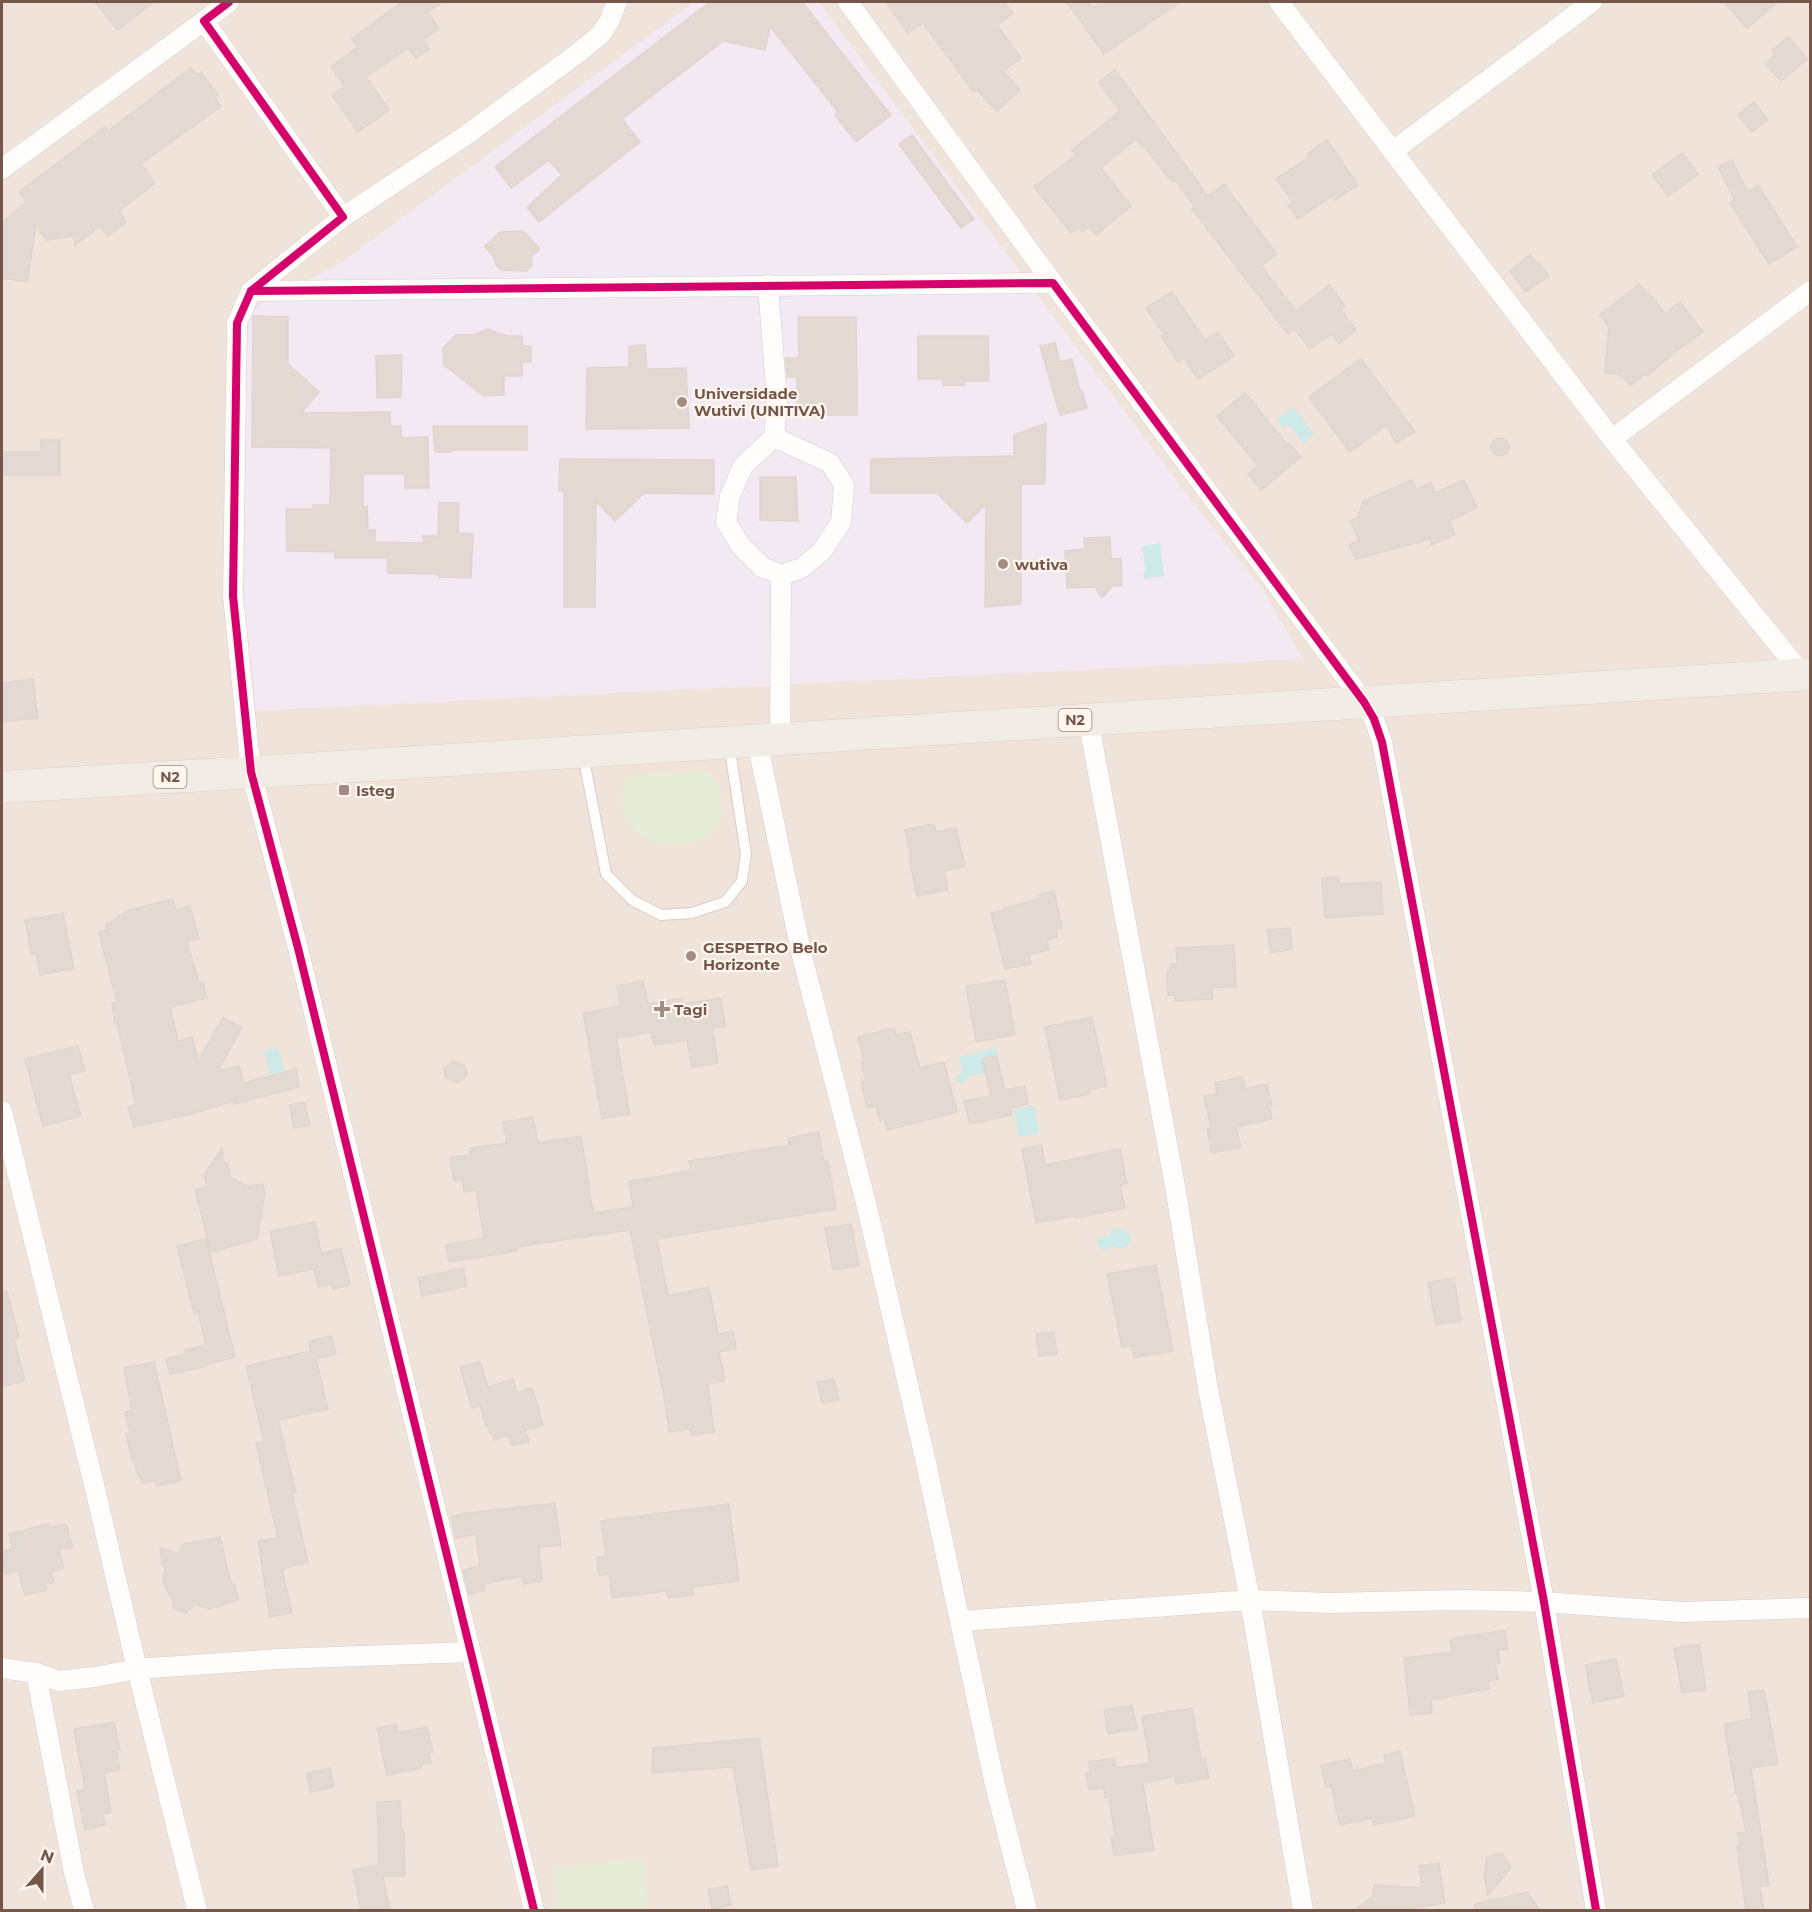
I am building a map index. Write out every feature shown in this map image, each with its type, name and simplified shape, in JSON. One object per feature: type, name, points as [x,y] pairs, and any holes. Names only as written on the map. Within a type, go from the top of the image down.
[{"type":"main road","name":"N2","points":[[2,787],[1807,675]]},
{"type":"street","points":[[2,169],[229,2]]},
{"type":"street","points":[[534,1911],[297,948],[251,772],[232,596],[237,323],[251,291],[343,217],[465,136],[578,53],[600,35],[609,22],[617,2]]},
{"type":"street","points":[[848,2],[1364,702],[1374,719],[1382,742],[1394,796],[1544,1602],[1596,1911]]},
{"type":"street","points":[[1279,2],[1612,439],[1807,675]]},
{"type":"street","points":[[1393,151],[1592,2]]},
{"type":"street","points":[[204,21],[343,217]]},
{"type":"street","points":[[251,291],[1053,283]]},
{"type":"street","points":[[768,285],[777,400],[774,437],[743,466],[730,496],[726,522],[741,546],[762,567],[781,575],[802,568],[822,551],[841,522],[844,486],[830,463],[774,437]]},
{"type":"street","points":[[1612,439],[1810,291]]},
{"type":"street","points":[[781,575],[755,741],[802,956],[867,1207],[961,1621],[995,1785],[1027,1911]]},
{"type":"street","points":[[1088,719],[1173,1175],[1208,1389],[1250,1600],[1303,1911]]},
{"type":"street","points":[[2,1111],[197,1911]]},
{"type":"street","points":[[961,1621],[1250,1600],[1330,1603],[1459,1600],[1544,1602],[1681,1612],[1810,1608]]},
{"type":"street","points":[[2,1668],[36,1673],[59,1681],[137,1669],[279,1659],[470,1652]]},
{"type":"street","points":[[36,1673],[74,1873],[84,1911]]},
{"type":"lane","points":[[583,751],[606,874],[632,900],[661,915],[692,912],[725,902],[742,882],[755,741]]},
{"type":"shaded area","points":[[2,2],[1810,2],[1810,1910],[2,1910]]},
{"type":"shaded area","name":"Universidade Wutivi (UNITIVA)","points":[[694,2],[819,2],[1185,492],[1264,591],[1303,659],[256,711],[244,601],[247,312],[342,262]]},
{"type":"green space","points":[[708,771],[720,791],[721,816],[711,833],[692,843],[670,845],[648,839],[631,826],[623,805],[628,776]]},
{"type":"green space","points":[[643,1859],[649,1910],[559,1910],[554,1869]]},
{"type":"water","points":[[1293,407],[1314,434],[1303,443],[1289,425],[1283,428],[1277,420]]},
{"type":"water","points":[[1160,543],[1164,576],[1144,579],[1143,572],[1146,571],[1142,546]]},
{"type":"water","points":[[278,1047],[287,1081],[273,1085],[264,1051]]},
{"type":"water","points":[[996,1048],[1001,1070],[968,1076],[964,1083],[957,1080],[957,1076],[963,1072],[959,1057]]},
{"type":"water","points":[[1034,1106],[1039,1133],[1019,1137],[1014,1109]]},
{"type":"water","points":[[1118,1228],[1129,1233],[1129,1245],[1121,1249],[1112,1246],[1107,1250],[1100,1249],[1098,1238],[1109,1236]]},
{"type":"building","points":[[95,2],[154,2],[118,30]]},
{"type":"building","points":[[402,2],[443,2],[428,12],[439,29],[423,39],[429,49],[416,58],[408,48],[366,77],[389,110],[358,132],[332,95],[345,86],[331,67],[358,47],[352,39]]},
{"type":"building","points":[[710,2],[802,2],[891,115],[856,142],[835,115],[838,112],[770,26],[765,50],[723,41],[622,119],[640,142],[539,222],[527,207],[562,175],[549,160],[511,188],[495,167]]},
{"type":"building","points":[[886,2],[1004,2],[1013,13],[997,25],[1021,58],[1003,71],[1020,90],[997,111],[977,90],[974,92],[923,23],[908,33]]},
{"type":"building","points":[[1067,2],[1088,2],[1093,8],[1102,2],[1180,2],[1104,54]]},
{"type":"building","points":[[1724,2],[1778,2],[1747,28]]},
{"type":"building","points":[[1789,37],[1807,59],[1781,81],[1766,64],[1775,55],[1772,50]]},
{"type":"building","points":[[191,68],[197,75],[201,72],[218,95],[215,98],[221,106],[141,164],[155,183],[119,211],[126,222],[108,236],[100,226],[75,245],[74,236],[47,240],[36,226],[27,282],[2,278],[2,222],[27,202],[19,192],[105,127],[108,131]]},
{"type":"building","points":[[1115,70],[1208,196],[1224,184],[1277,254],[1261,266],[1296,311],[1329,285],[1345,306],[1341,310],[1356,330],[1339,344],[1332,334],[1310,349],[1295,329],[1288,334],[1192,209],[1195,207],[1175,180],[1172,182],[1136,139],[1101,168],[1131,206],[1096,235],[1089,227],[1082,232],[1078,227],[1071,233],[1034,187],[1076,155],[1072,150],[1120,111],[1099,82]]},
{"type":"building","points":[[1754,102],[1768,120],[1752,132],[1738,115]]},
{"type":"building","points":[[912,135],[974,219],[961,228],[899,144]]},
{"type":"building","points":[[1327,140],[1358,185],[1335,200],[1332,196],[1298,219],[1288,205],[1293,202],[1276,179],[1310,157],[1307,154]]},
{"type":"building","points":[[1682,153],[1698,174],[1668,196],[1652,175]]},
{"type":"building","points":[[1732,160],[1748,192],[1758,185],[1797,247],[1769,264],[1730,203],[1735,200],[1718,167]]},
{"type":"building","points":[[523,231],[540,249],[531,257],[532,265],[527,271],[501,270],[485,246],[500,232]]},
{"type":"building","points":[[1530,255],[1549,276],[1526,292],[1510,271]]},
{"type":"building","points":[[1639,284],[1665,314],[1680,302],[1703,332],[1647,376],[1645,374],[1631,385],[1619,374],[1605,373],[1609,327],[1600,315]]},
{"type":"building","points":[[1172,292],[1205,340],[1218,332],[1234,356],[1198,379],[1184,358],[1178,362],[1161,336],[1164,334],[1146,308]]},
{"type":"building","points":[[253,316],[288,317],[288,364],[319,392],[301,413],[390,412],[390,426],[401,426],[401,438],[428,437],[429,488],[405,488],[405,474],[363,474],[363,507],[367,506],[368,530],[375,530],[375,542],[424,543],[423,536],[438,536],[439,503],[459,503],[458,533],[473,534],[471,578],[439,577],[439,574],[388,573],[387,558],[335,558],[335,552],[287,551],[286,509],[313,509],[313,505],[330,505],[331,448],[252,447]]},
{"type":"building","points":[[798,317],[856,317],[857,415],[797,415],[797,377],[787,377],[786,358],[799,358]]},
{"type":"building","points":[[487,329],[507,336],[522,336],[522,346],[531,346],[531,362],[522,362],[522,376],[504,376],[504,395],[484,396],[444,365],[443,348],[456,335],[474,335]]},
{"type":"building","points":[[918,336],[988,336],[989,381],[964,381],[964,385],[943,385],[943,379],[918,379]]},
{"type":"building","points":[[1055,343],[1060,362],[1072,359],[1087,408],[1060,415],[1040,346]]},
{"type":"building","points":[[645,345],[647,369],[686,368],[689,428],[586,429],[587,368],[629,367],[629,346]]},
{"type":"building","points":[[402,355],[401,397],[377,398],[376,356]]},
{"type":"building","points":[[1361,359],[1415,432],[1396,443],[1386,425],[1350,452],[1309,397]]},
{"type":"building","points":[[1245,393],[1287,444],[1289,443],[1301,457],[1261,490],[1248,474],[1258,466],[1217,416]]},
{"type":"building","name":"wutiva","points":[[1046,423],[1045,484],[1021,484],[1021,604],[985,607],[986,504],[967,523],[937,493],[871,493],[871,459],[1014,456],[1014,435]]},
{"type":"building","points":[[433,426],[527,426],[527,450],[435,452]]},
{"type":"building","points":[[1500,438],[1508,443],[1509,447],[1504,455],[1500,456],[1492,451],[1491,447],[1496,439]]},
{"type":"building","points":[[41,440],[60,440],[60,475],[2,475],[2,452],[41,452]]},
{"type":"building","points":[[560,459],[714,460],[714,494],[644,493],[615,521],[596,501],[595,607],[564,607],[564,491],[559,491]]},
{"type":"building","points":[[760,477],[796,477],[798,521],[760,520]]},
{"type":"building","points":[[1412,480],[1417,489],[1431,483],[1435,493],[1464,480],[1477,508],[1449,521],[1455,534],[1432,545],[1430,539],[1356,559],[1349,545],[1359,540],[1350,521],[1358,517],[1363,501]]},
{"type":"building","points":[[1110,537],[1111,559],[1121,559],[1122,586],[1112,586],[1102,598],[1095,587],[1067,588],[1065,551],[1085,549],[1084,538]]},
{"type":"building","points":[[33,679],[38,718],[2,722],[2,683]]},
{"type":"building","points":[[934,824],[936,832],[956,828],[965,866],[944,871],[948,890],[917,896],[905,829]]},
{"type":"building","points":[[1339,877],[1339,884],[1381,882],[1383,914],[1325,918],[1322,878]]},
{"type":"building","points":[[1054,891],[1062,928],[1056,929],[1057,937],[1047,940],[1049,950],[1029,955],[1031,964],[1005,969],[991,913],[1039,899],[1038,895]]},
{"type":"building","points":[[173,899],[176,910],[190,906],[199,939],[187,942],[199,983],[203,982],[207,998],[170,1007],[178,1041],[192,1037],[198,1061],[223,1018],[242,1027],[218,1071],[239,1066],[244,1083],[296,1069],[299,1087],[234,1104],[233,1101],[134,1127],[128,1107],[136,1105],[117,1023],[115,1023],[112,1003],[117,1003],[99,932],[108,930],[106,925],[129,910]]},
{"type":"building","points":[[63,913],[74,969],[40,975],[36,953],[31,954],[25,920]]},
{"type":"building","points":[[1290,928],[1292,949],[1271,953],[1267,930]]},
{"type":"building","points":[[1234,945],[1236,987],[1212,988],[1213,999],[1175,1001],[1175,995],[1168,995],[1167,971],[1170,971],[1170,964],[1177,964],[1176,948]]},
{"type":"building","points":[[1005,980],[1015,1035],[976,1042],[966,986]]},
{"type":"building","points":[[643,981],[648,1004],[682,998],[683,1004],[720,998],[726,1026],[712,1028],[718,1063],[692,1067],[687,1040],[654,1045],[651,1032],[616,1038],[630,1114],[602,1119],[583,1013],[621,1006],[617,986]]},
{"type":"building","points":[[1092,1017],[1107,1086],[1089,1090],[1090,1094],[1060,1100],[1045,1027]]},
{"type":"building","points":[[894,1028],[896,1035],[910,1032],[920,1068],[944,1062],[957,1112],[887,1130],[884,1119],[880,1121],[876,1106],[867,1108],[861,1082],[866,1081],[861,1063],[864,1062],[858,1037]]},
{"type":"building","points":[[78,1046],[85,1071],[69,1075],[81,1116],[43,1126],[25,1059]]},
{"type":"building","points":[[996,1056],[1005,1090],[1025,1086],[1028,1104],[1010,1108],[1012,1115],[970,1124],[964,1101],[991,1096],[982,1059]]},
{"type":"building","points":[[454,1061],[464,1065],[467,1075],[458,1083],[445,1078],[444,1068]]},
{"type":"building","points":[[1242,1077],[1245,1089],[1267,1084],[1272,1106],[1270,1107],[1272,1119],[1236,1127],[1241,1147],[1212,1153],[1207,1129],[1211,1128],[1204,1096],[1217,1094],[1215,1083]]},
{"type":"building","points":[[304,1102],[310,1125],[294,1128],[289,1105]]},
{"type":"building","points":[[533,1117],[538,1143],[581,1136],[593,1213],[633,1207],[629,1181],[691,1171],[689,1161],[789,1145],[788,1138],[819,1132],[824,1162],[828,1161],[836,1209],[657,1239],[668,1296],[709,1287],[718,1334],[733,1331],[736,1349],[719,1352],[725,1381],[708,1384],[714,1432],[691,1435],[690,1429],[669,1432],[664,1396],[630,1230],[517,1247],[517,1251],[449,1262],[446,1245],[484,1238],[476,1190],[464,1192],[462,1180],[454,1181],[450,1158],[471,1155],[470,1148],[507,1143],[503,1122]]},
{"type":"building","points":[[1042,1145],[1045,1165],[1120,1149],[1127,1183],[1120,1185],[1125,1208],[1036,1223],[1022,1149]]},
{"type":"building","points":[[222,1148],[224,1163],[227,1163],[231,1178],[247,1186],[263,1184],[265,1193],[257,1239],[211,1252],[195,1190],[207,1187],[204,1175]]},
{"type":"building","points":[[315,1222],[321,1253],[341,1249],[350,1285],[333,1289],[332,1284],[318,1287],[314,1269],[279,1276],[270,1231]]},
{"type":"building","points":[[851,1224],[859,1266],[833,1270],[825,1228]]},
{"type":"building","points":[[206,1239],[235,1357],[204,1365],[204,1367],[170,1374],[166,1359],[187,1354],[185,1350],[206,1345],[198,1312],[194,1313],[177,1246]]},
{"type":"building","points":[[1156,1265],[1173,1351],[1134,1358],[1132,1346],[1122,1347],[1107,1274]]},
{"type":"building","points":[[463,1268],[467,1286],[422,1296],[418,1278]]},
{"type":"building","points":[[1454,1278],[1461,1321],[1436,1325],[1428,1282]]},
{"type":"building","points":[[7,1291],[19,1337],[14,1339],[25,1380],[2,1387],[2,1292]]},
{"type":"building","points":[[1054,1332],[1057,1354],[1039,1356],[1036,1334]]},
{"type":"building","points":[[331,1336],[336,1354],[316,1359],[328,1409],[278,1420],[296,1493],[292,1494],[308,1562],[282,1569],[292,1613],[270,1617],[258,1541],[278,1538],[256,1443],[264,1441],[246,1366],[311,1351],[309,1341]]},
{"type":"building","points":[[154,1362],[181,1481],[157,1486],[155,1480],[142,1483],[140,1476],[138,1477],[126,1434],[130,1433],[125,1412],[132,1410],[124,1368]]},
{"type":"building","points":[[480,1362],[488,1387],[513,1379],[517,1393],[532,1388],[543,1425],[525,1430],[529,1441],[512,1446],[508,1435],[494,1440],[492,1432],[490,1433],[486,1426],[480,1405],[472,1408],[460,1367]]},
{"type":"building","points":[[834,1379],[839,1400],[822,1403],[817,1382]]},
{"type":"building","points":[[555,1503],[561,1545],[539,1547],[542,1581],[524,1584],[522,1576],[484,1584],[485,1590],[469,1594],[463,1570],[480,1566],[476,1534],[456,1538],[451,1517],[467,1513]]},
{"type":"building","points":[[729,1504],[739,1581],[692,1587],[694,1595],[668,1598],[667,1591],[612,1598],[609,1574],[599,1575],[597,1558],[606,1556],[601,1521]]},
{"type":"building","points":[[48,1524],[49,1528],[66,1524],[73,1547],[59,1550],[64,1568],[51,1572],[54,1582],[45,1584],[47,1590],[25,1595],[18,1570],[5,1574],[2,1552],[13,1549],[9,1534]]},
{"type":"building","points":[[220,1537],[231,1583],[234,1584],[239,1600],[209,1609],[195,1604],[186,1613],[174,1609],[172,1598],[163,1580],[165,1568],[162,1564],[160,1548],[178,1553],[184,1544]]},
{"type":"building","points":[[1504,1630],[1508,1649],[1498,1650],[1500,1663],[1495,1663],[1498,1679],[1488,1681],[1489,1689],[1431,1700],[1432,1713],[1410,1715],[1404,1658],[1452,1652],[1450,1639]]},
{"type":"building","points":[[1699,1644],[1706,1690],[1682,1693],[1674,1648]]},
{"type":"building","points":[[1616,1659],[1624,1696],[1593,1703],[1585,1665]]},
{"type":"building","points":[[1764,1690],[1778,1764],[1751,1768],[1769,1885],[1760,1886],[1764,1911],[1746,1911],[1737,1833],[1746,1832],[1738,1794],[1736,1794],[1724,1724],[1752,1719],[1748,1692]]},
{"type":"building","points":[[1132,1705],[1137,1729],[1108,1734],[1104,1710]]},
{"type":"building","points":[[1192,1708],[1201,1759],[1205,1758],[1209,1778],[1176,1784],[1175,1776],[1143,1783],[1154,1850],[1114,1856],[1111,1837],[1115,1837],[1109,1797],[1105,1798],[1104,1788],[1089,1790],[1086,1773],[1090,1772],[1089,1762],[1114,1758],[1116,1768],[1150,1763],[1142,1716]]},
{"type":"building","points":[[114,1722],[120,1750],[116,1751],[120,1770],[104,1773],[111,1812],[103,1814],[105,1825],[85,1830],[77,1791],[85,1790],[74,1729]]},
{"type":"building","points":[[396,1724],[398,1733],[427,1727],[433,1752],[429,1753],[431,1763],[421,1765],[421,1768],[387,1775],[377,1728]]},
{"type":"building","points":[[759,1738],[778,1866],[751,1870],[733,1767],[652,1773],[653,1748]]},
{"type":"building","points":[[1400,1751],[1415,1816],[1374,1825],[1372,1818],[1340,1825],[1331,1786],[1326,1787],[1321,1765],[1350,1759],[1353,1771],[1386,1763],[1384,1755]]},
{"type":"building","points":[[330,1768],[334,1787],[310,1792],[307,1773]]},
{"type":"building","points":[[400,1801],[401,1830],[404,1830],[405,1876],[383,1876],[390,1911],[361,1911],[353,1870],[379,1865],[377,1802]]},
{"type":"building","points":[[1502,1853],[1511,1868],[1488,1895],[1484,1876],[1487,1857]]},
{"type":"building","points":[[1439,1863],[1445,1903],[1408,1909],[1408,1911],[1354,1911],[1373,1896],[1374,1885],[1422,1888],[1419,1866]]},
{"type":"building","points":[[727,1886],[731,1905],[712,1909],[708,1889]]},
{"type":"building","points":[[1527,1892],[1541,1911],[1475,1911],[1475,1904]]},
{"type":"cycle path","points":[[229,2],[204,21],[343,217],[251,291],[237,323],[233,596],[251,772],[298,948],[534,1910]]},
{"type":"cycle path","points":[[251,291],[1053,283],[1364,702],[1374,719],[1382,742],[1544,1602],[1596,1910]]},
{"type":"place","name":"Universidade Wutivi (UNITIVA)","points":[[682,402]]},
{"type":"place","name":"wutiva","points":[[1003,564]]},
{"type":"place","name":"Isteg","points":[[344,790]]},
{"type":"place","name":"GESPETRO Belo Horizonte","points":[[691,956]]},
{"type":"place","name":"Tagi","points":[[662,1009]]}]
